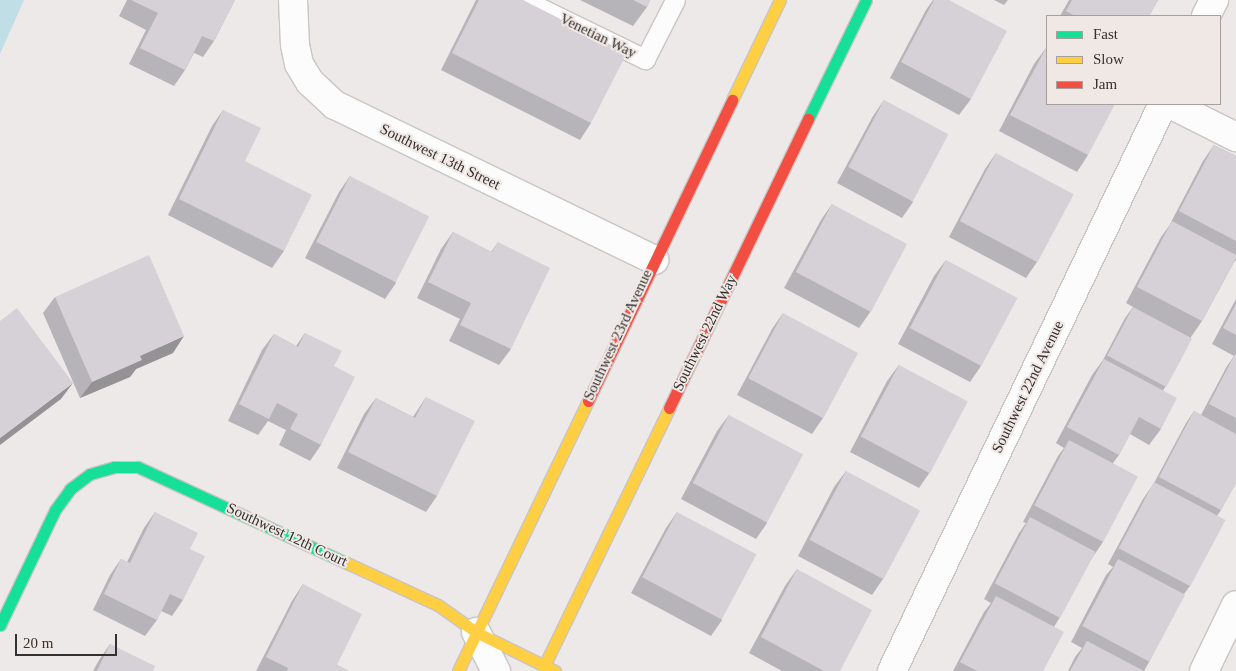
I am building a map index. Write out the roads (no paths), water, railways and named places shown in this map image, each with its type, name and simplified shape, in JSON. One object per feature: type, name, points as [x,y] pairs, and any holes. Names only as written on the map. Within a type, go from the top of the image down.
[{"type":"street","name":"Southwest 13th Street","points":[[293,0],[295,45],[299,64],[310,82],[335,105],[654,260]]},
{"type":"street","name":"Southwest 23rd Avenue","points":[[458,671],[780,0]]},
{"type":"street","name":"Southwest 22nd Way","points":[[544,666],[866,0]]},
{"type":"street","points":[[1206,15],[1214,0]]},
{"type":"street","name":"Southwest 22nd Avenue","points":[[892,671],[1163,105]]},
{"type":"street","points":[[1172,105],[1236,137]]},
{"type":"street","name":"Southwest 12th Court","points":[[0,625],[55,510],[70,489],[90,474],[114,467],[138,467],[438,605],[476,632],[555,671]]},
{"type":"street","points":[[1215,666],[1236,605]]},
{"type":"street","points":[[476,632],[496,671]]},
{"type":"lane","name":"Venetian Way","points":[[524,0],[645,59],[675,0]]},
{"type":"water","points":[[0,0],[24,0],[0,54]]}]
